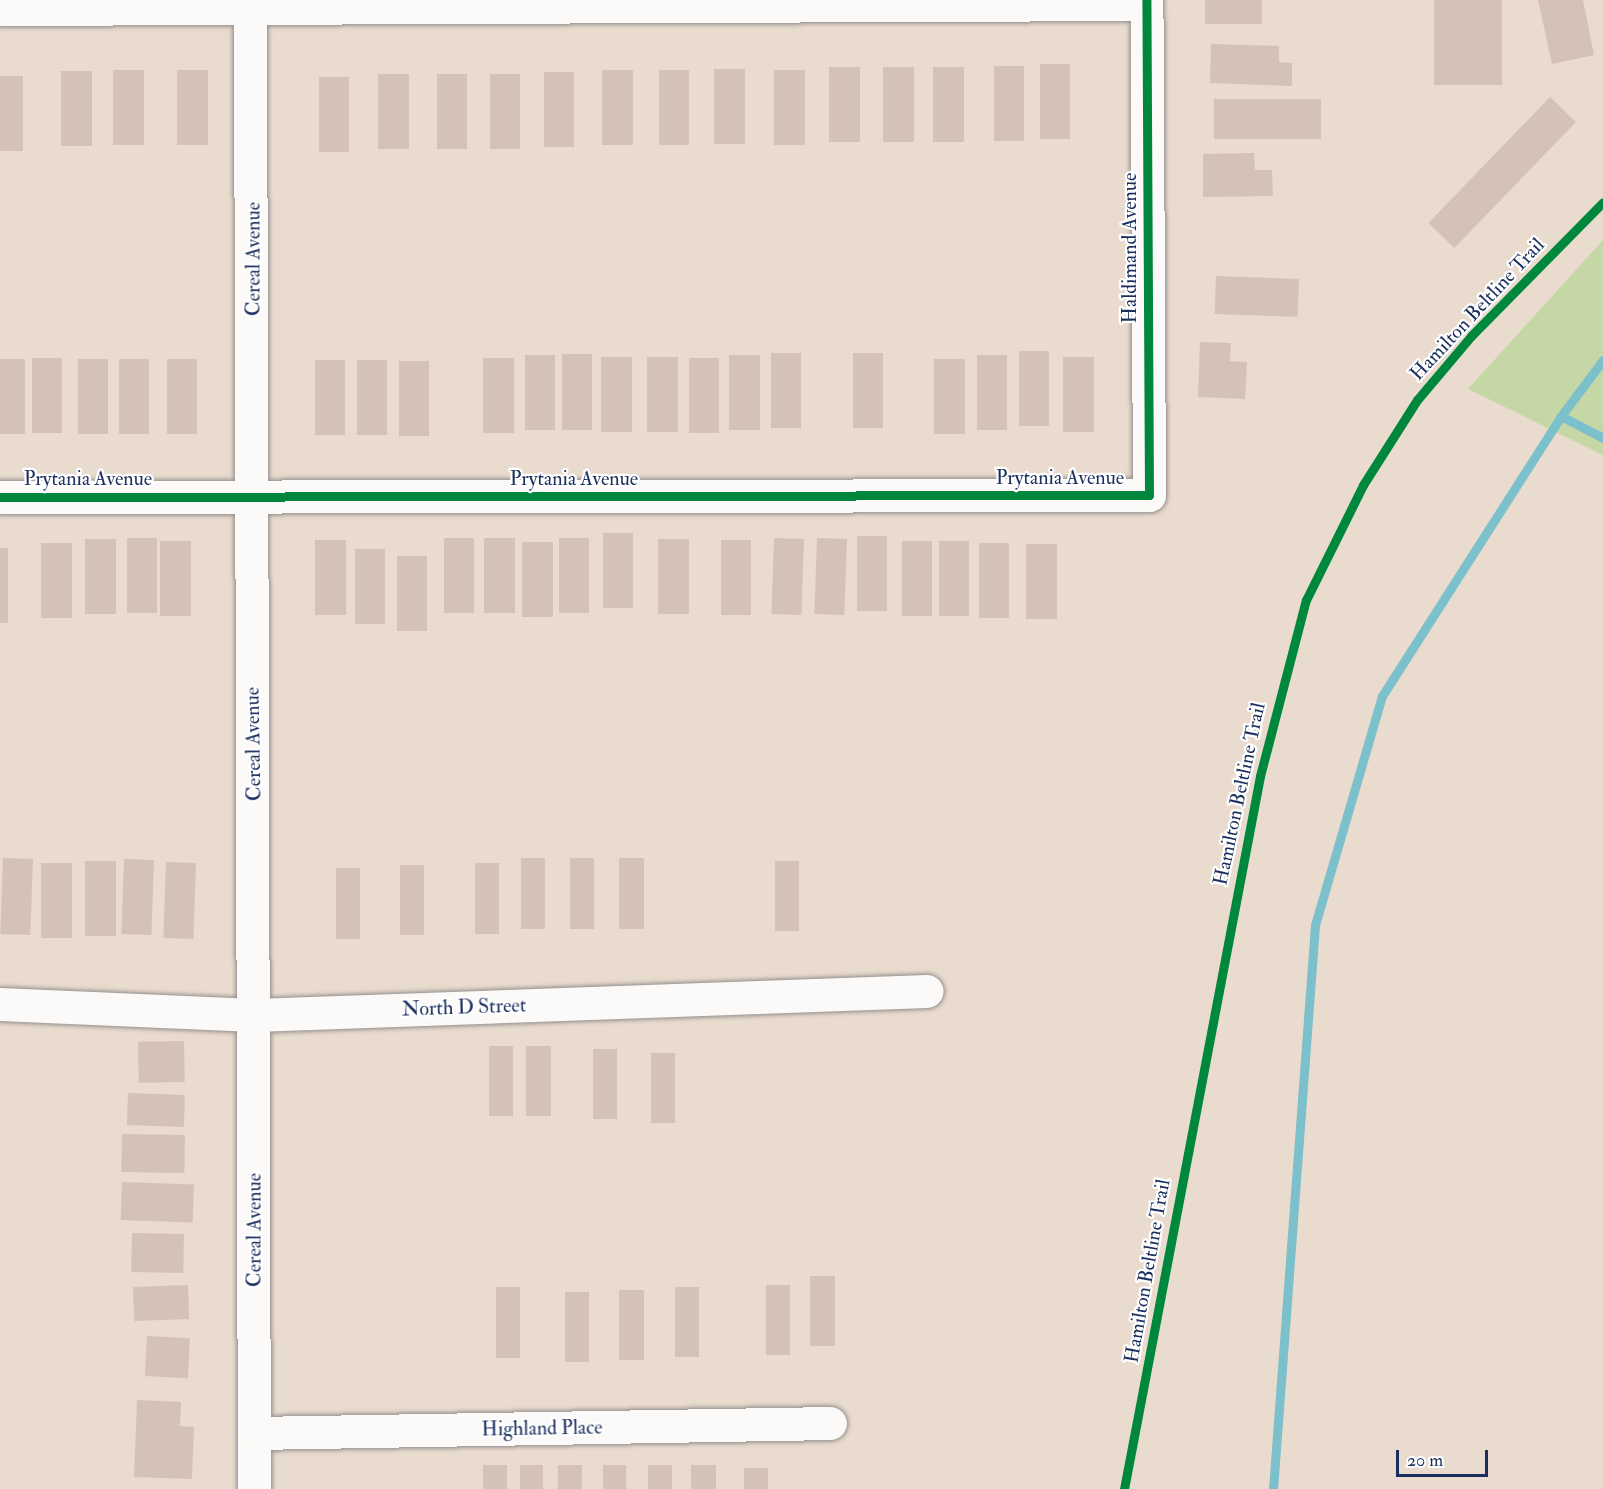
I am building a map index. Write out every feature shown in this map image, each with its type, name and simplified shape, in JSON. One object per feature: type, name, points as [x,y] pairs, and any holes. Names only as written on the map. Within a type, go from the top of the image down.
[{"type":"street","points":[[0,9],[250,3],[1146,2]]},
{"type":"street","name":"Haldimand Avenue","points":[[1146,2],[1149,495]]},
{"type":"street","name":"Cereal Avenue","points":[[250,3],[254,268],[250,496],[254,1015],[254,1489]]},
{"type":"street","name":"Prytania Avenue","points":[[0,497],[1149,495]]},
{"type":"street","name":"North D Street","points":[[0,1005],[254,1015],[927,991]]},
{"type":"street","name":"Highland Place","points":[[254,1433],[830,1423]]},
{"type":"green space","points":[[1603,240],[1603,455],[1468,389]]},
{"type":"building","points":[[1205,0],[1262,0],[1262,24],[1205,24]]},
{"type":"building","points":[[1434,0],[1502,0],[1502,85],[1434,85]]},
{"type":"building","points":[[1538,0],[1583,0],[1594,55],[1552,64]]},
{"type":"building","points":[[1211,44],[1279,46],[1279,62],[1292,63],[1292,86],[1210,83]]},
{"type":"building","points":[[1040,64],[1070,64],[1070,139],[1040,139]]},
{"type":"building","points":[[994,66],[1024,66],[1024,141],[994,141]]},
{"type":"building","points":[[829,67],[860,67],[860,142],[829,142]]},
{"type":"building","points":[[883,67],[914,67],[914,142],[883,142]]},
{"type":"building","points":[[933,67],[964,67],[964,142],[933,142]]},
{"type":"building","points":[[714,69],[745,69],[745,144],[714,144]]},
{"type":"building","points":[[113,70],[144,70],[144,145],[113,145]]},
{"type":"building","points":[[177,70],[208,70],[208,145],[177,145]]},
{"type":"building","points":[[602,70],[633,70],[633,145],[602,145]]},
{"type":"building","points":[[659,70],[689,70],[689,145],[659,145]]},
{"type":"building","points":[[774,70],[805,70],[805,145],[774,145]]},
{"type":"building","points":[[61,71],[92,71],[92,146],[61,146]]},
{"type":"building","points":[[544,72],[574,72],[574,147],[544,147]]},
{"type":"building","points":[[378,74],[409,74],[409,149],[378,149]]},
{"type":"building","points":[[437,74],[467,74],[467,149],[437,149]]},
{"type":"building","points":[[490,74],[520,74],[520,149],[490,149]]},
{"type":"building","points":[[0,76],[23,76],[23,151],[0,151]]},
{"type":"building","points":[[319,77],[349,77],[349,152],[319,152]]},
{"type":"building","points":[[1550,97],[1576,122],[1454,248],[1428,223]]},
{"type":"building","points":[[1214,99],[1321,99],[1321,139],[1214,139]]},
{"type":"building","points":[[1254,153],[1255,170],[1272,170],[1273,196],[1203,197],[1203,154]]},
{"type":"building","points":[[1216,276],[1299,279],[1298,317],[1215,314]]},
{"type":"building","points":[[1200,342],[1231,343],[1230,361],[1247,362],[1245,399],[1198,397]]},
{"type":"building","points":[[1019,351],[1049,351],[1049,426],[1019,426]]},
{"type":"building","points":[[771,353],[801,353],[801,428],[771,428]]},
{"type":"building","points":[[853,353],[883,353],[883,428],[853,428]]},
{"type":"building","points":[[562,354],[592,354],[592,430],[562,430]]},
{"type":"building","points":[[525,355],[555,355],[555,430],[525,430]]},
{"type":"building","points":[[729,355],[760,355],[760,430],[729,430]]},
{"type":"building","points":[[977,355],[1007,355],[1007,430],[977,430]]},
{"type":"building","points":[[601,357],[632,357],[632,432],[601,432]]},
{"type":"building","points":[[647,357],[678,357],[678,432],[647,432]]},
{"type":"building","points":[[1063,357],[1094,357],[1094,432],[1063,432]]},
{"type":"building","points":[[32,358],[62,358],[62,433],[32,433]]},
{"type":"building","points":[[483,358],[514,358],[514,433],[483,433]]},
{"type":"building","points":[[689,358],[719,358],[719,433],[689,433]]},
{"type":"building","points":[[0,359],[25,359],[25,434],[0,434]]},
{"type":"building","points":[[78,359],[108,359],[108,434],[78,434]]},
{"type":"building","points":[[119,359],[149,359],[149,434],[119,434]]},
{"type":"building","points":[[167,359],[197,359],[197,434],[167,434]]},
{"type":"building","points":[[934,359],[965,359],[965,434],[934,434]]},
{"type":"building","points":[[315,360],[345,360],[345,435],[315,435]]},
{"type":"building","points":[[357,360],[387,360],[387,435],[357,435]]},
{"type":"building","points":[[399,361],[429,361],[429,436],[399,436]]},
{"type":"building","points":[[603,533],[633,533],[633,608],[603,608]]},
{"type":"building","points":[[857,536],[887,536],[887,611],[857,611]]},
{"type":"building","points":[[127,538],[157,538],[157,613],[127,613]]},
{"type":"building","points":[[444,538],[474,538],[474,613],[444,613]]},
{"type":"building","points":[[484,538],[515,538],[515,613],[484,613]]},
{"type":"building","points":[[559,538],[589,538],[589,613],[559,613]]},
{"type":"building","points":[[774,538],[804,539],[801,615],[771,614]]},
{"type":"building","points":[[817,538],[847,539],[844,615],[814,614]]},
{"type":"building","points":[[85,539],[116,539],[116,614],[85,614]]},
{"type":"building","points":[[658,539],[689,539],[689,614],[658,614]]},
{"type":"building","points":[[315,540],[346,540],[346,615],[315,615]]},
{"type":"building","points":[[721,540],[751,540],[751,615],[721,615]]},
{"type":"building","points":[[160,541],[191,541],[191,616],[160,616]]},
{"type":"building","points":[[902,541],[932,541],[932,616],[902,616]]},
{"type":"building","points":[[939,541],[969,541],[969,616],[939,616]]},
{"type":"building","points":[[522,542],[553,542],[553,617],[522,617]]},
{"type":"building","points":[[41,543],[72,543],[72,618],[41,618]]},
{"type":"building","points":[[979,543],[1009,543],[1009,618],[979,618]]},
{"type":"building","points":[[1026,544],[1057,544],[1057,619],[1026,619]]},
{"type":"building","points":[[0,548],[8,548],[8,623],[0,623]]},
{"type":"building","points":[[355,549],[385,549],[385,624],[355,624]]},
{"type":"building","points":[[397,556],[427,556],[427,631],[397,631]]},
{"type":"building","points":[[3,858],[33,859],[30,935],[0,934]]},
{"type":"building","points":[[521,858],[545,858],[545,929],[521,929]]},
{"type":"building","points":[[570,858],[594,858],[594,929],[570,929]]},
{"type":"building","points":[[619,858],[644,858],[644,929],[619,929]]},
{"type":"building","points":[[124,859],[154,860],[151,935],[121,934]]},
{"type":"building","points":[[85,861],[116,861],[116,936],[85,936]]},
{"type":"building","points":[[775,861],[799,861],[799,931],[775,931]]},
{"type":"building","points":[[166,862],[196,863],[193,939],[163,938]]},
{"type":"building","points":[[41,863],[72,863],[72,938],[41,938]]},
{"type":"building","points":[[475,863],[499,863],[499,934],[475,934]]},
{"type":"building","points":[[400,865],[424,865],[424,935],[400,935]]},
{"type":"building","points":[[336,868],[360,868],[360,939],[336,939]]},
{"type":"building","points":[[184,1041],[185,1082],[139,1083],[138,1042]]},
{"type":"building","points":[[489,1046],[513,1046],[513,1116],[489,1116]]},
{"type":"building","points":[[526,1046],[551,1046],[551,1116],[526,1116]]},
{"type":"building","points":[[593,1049],[617,1049],[617,1119],[593,1119]]},
{"type":"building","points":[[651,1053],[675,1053],[675,1123],[651,1123]]},
{"type":"building","points":[[128,1093],[185,1095],[184,1127],[127,1125]]},
{"type":"building","points":[[122,1134],[185,1135],[184,1173],[121,1172]]},
{"type":"building","points":[[122,1182],[194,1185],[193,1222],[121,1220]]},
{"type":"building","points":[[132,1233],[184,1234],[183,1273],[131,1272]]},
{"type":"building","points":[[810,1276],[835,1276],[835,1346],[810,1346]]},
{"type":"building","points":[[188,1285],[189,1319],[134,1321],[133,1287]]},
{"type":"building","points":[[766,1285],[790,1285],[790,1355],[766,1355]]},
{"type":"building","points":[[496,1287],[520,1287],[520,1358],[496,1358]]},
{"type":"building","points":[[675,1287],[699,1287],[699,1357],[675,1357]]},
{"type":"building","points":[[619,1290],[644,1290],[644,1360],[619,1360]]},
{"type":"building","points":[[565,1292],[589,1292],[589,1362],[565,1362]]},
{"type":"building","points":[[147,1336],[190,1338],[188,1378],[145,1376]]},
{"type":"building","points":[[137,1400],[181,1402],[180,1426],[194,1427],[192,1479],[134,1477]]},
{"type":"building","points":[[483,1465],[507,1465],[507,1489],[483,1489]]},
{"type":"building","points":[[520,1465],[543,1465],[543,1489],[520,1489]]},
{"type":"building","points":[[558,1465],[582,1465],[582,1489],[558,1489]]},
{"type":"building","points":[[603,1465],[626,1465],[626,1489],[603,1489]]},
{"type":"building","points":[[648,1465],[672,1465],[672,1489],[648,1489]]},
{"type":"building","points":[[691,1465],[716,1465],[716,1489],[691,1489]]},
{"type":"building","points":[[744,1468],[768,1468],[768,1489],[744,1489]]},
{"type":"waterway","points":[[1273,1489],[1315,925],[1382,696],[1561,416],[1603,360]]},
{"type":"waterway","points":[[1561,416],[1603,438]]},
{"type":"cycle path","points":[[0,497],[1149,495],[1146,0]]},
{"type":"cycle path","name":"Hamilton Beltline Trail","points":[[1124,1489],[1260,776],[1306,600],[1363,485],[1417,400],[1471,336],[1603,202]]}]
